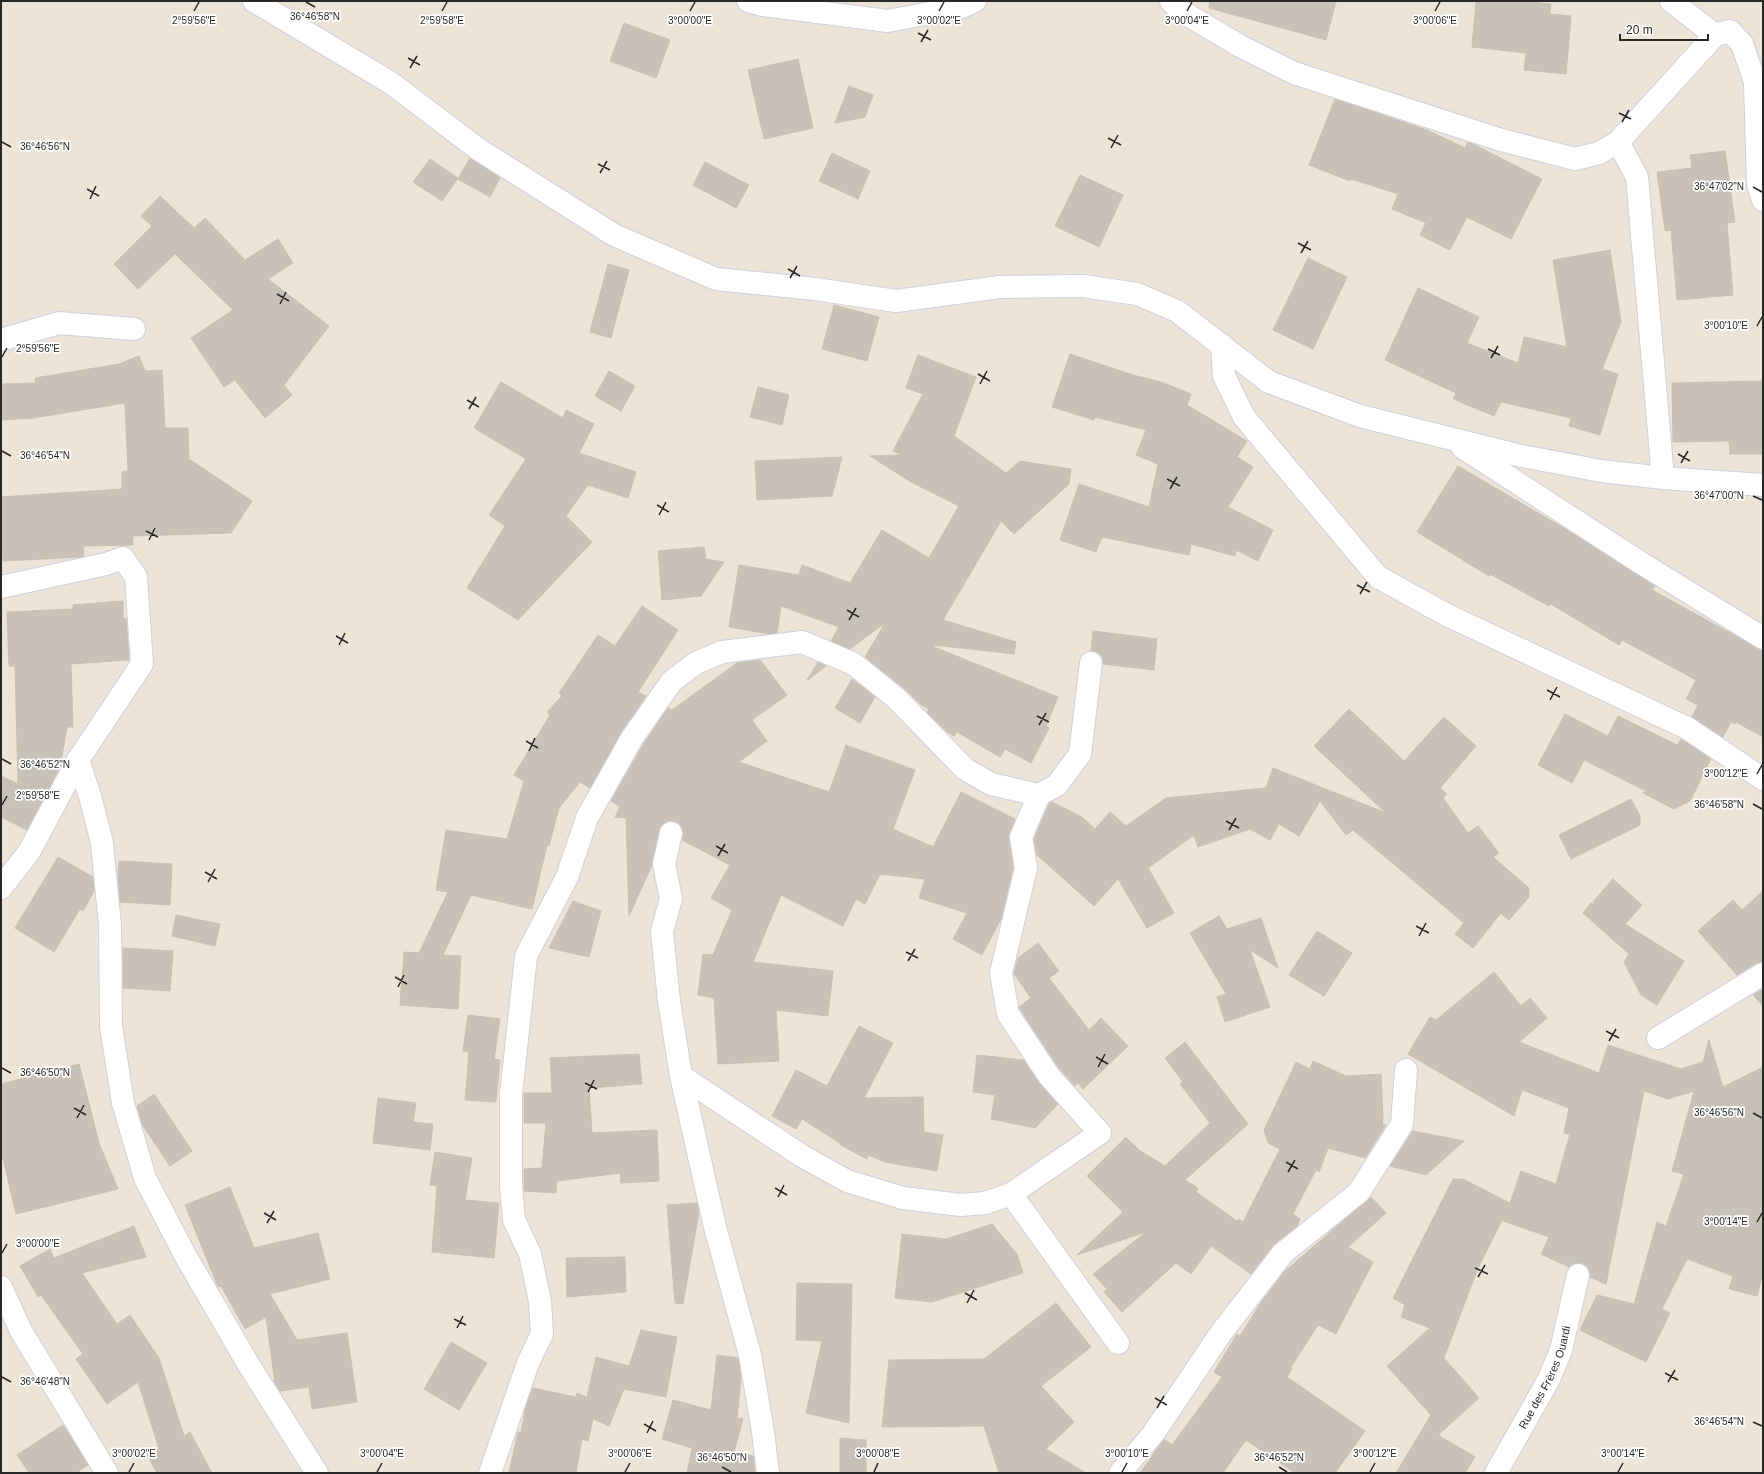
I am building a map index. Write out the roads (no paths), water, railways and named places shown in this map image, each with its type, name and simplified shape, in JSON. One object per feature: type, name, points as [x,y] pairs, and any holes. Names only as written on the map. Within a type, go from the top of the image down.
[{"type":"street","points":[[254,1],[391,83],[478,149],[614,235],[716,279],[815,289],[896,301],[1000,287],[1083,286],[1137,294],[1177,311],[1269,382],[1360,416],[1532,458],[1601,471],[1664,478],[1763,485]]},
{"type":"street","points":[[748,1],[762,5],[888,21],[962,7],[975,1]]},
{"type":"street","points":[[1172,1],[1181,11],[1240,46],[1294,73],[1498,139],[1576,159],[1599,154],[1618,142],[1715,36],[1730,31],[1742,44],[1755,82],[1758,184],[1763,200]]},
{"type":"street","points":[[1671,1],[1715,36]]},
{"type":"street","points":[[1618,142],[1637,177],[1664,478]]},
{"type":"street","points":[[1,340],[59,322],[134,329]]},
{"type":"street","points":[[1222,345],[1224,376],[1244,417],[1378,577],[1447,615],[1686,728],[1763,779]]},
{"type":"street","points":[[1447,437],[1641,563],[1763,638]]},
{"type":"street","points":[[1,587],[106,564],[123,558],[136,576],[142,664],[78,760],[29,852],[1,888]]},
{"type":"street","points":[[490,1473],[528,1363],[542,1334],[538,1293],[530,1254],[514,1220],[511,1186],[511,1095],[526,956],[567,877],[587,818],[632,738],[672,681],[696,662],[722,652],[802,642],[854,664],[897,699],[965,769],[991,784],[1040,795]]},
{"type":"street","points":[[681,1076],[802,1156],[847,1181],[903,1198],[961,1205],[985,1203],[1011,1194],[1100,1133],[1049,1076],[1008,1014],[1001,973],[1026,868],[1021,837],[1040,795],[1057,785],[1080,754],[1091,663]]},
{"type":"street","points":[[78,760],[90,796],[102,843],[110,925],[111,1026],[123,1103],[145,1178],[185,1256],[243,1356],[317,1473]]},
{"type":"street","points":[[671,833],[664,864],[671,898],[662,931],[669,1001],[681,1076],[715,1228],[750,1355],[763,1432],[768,1473]]},
{"type":"street","points":[[1658,1038],[1763,974]]},
{"type":"street","points":[[1120,1473],[1153,1434],[1221,1333],[1283,1253],[1359,1192],[1402,1124],[1406,1070]]},
{"type":"street","points":[[1011,1194],[1118,1343]]},
{"type":"street","name":"Rue des Frères Ouardi","points":[[1496,1473],[1549,1379],[1561,1350],[1578,1275]]},
{"type":"street","points":[[1,1287],[21,1331],[107,1473]]}]
